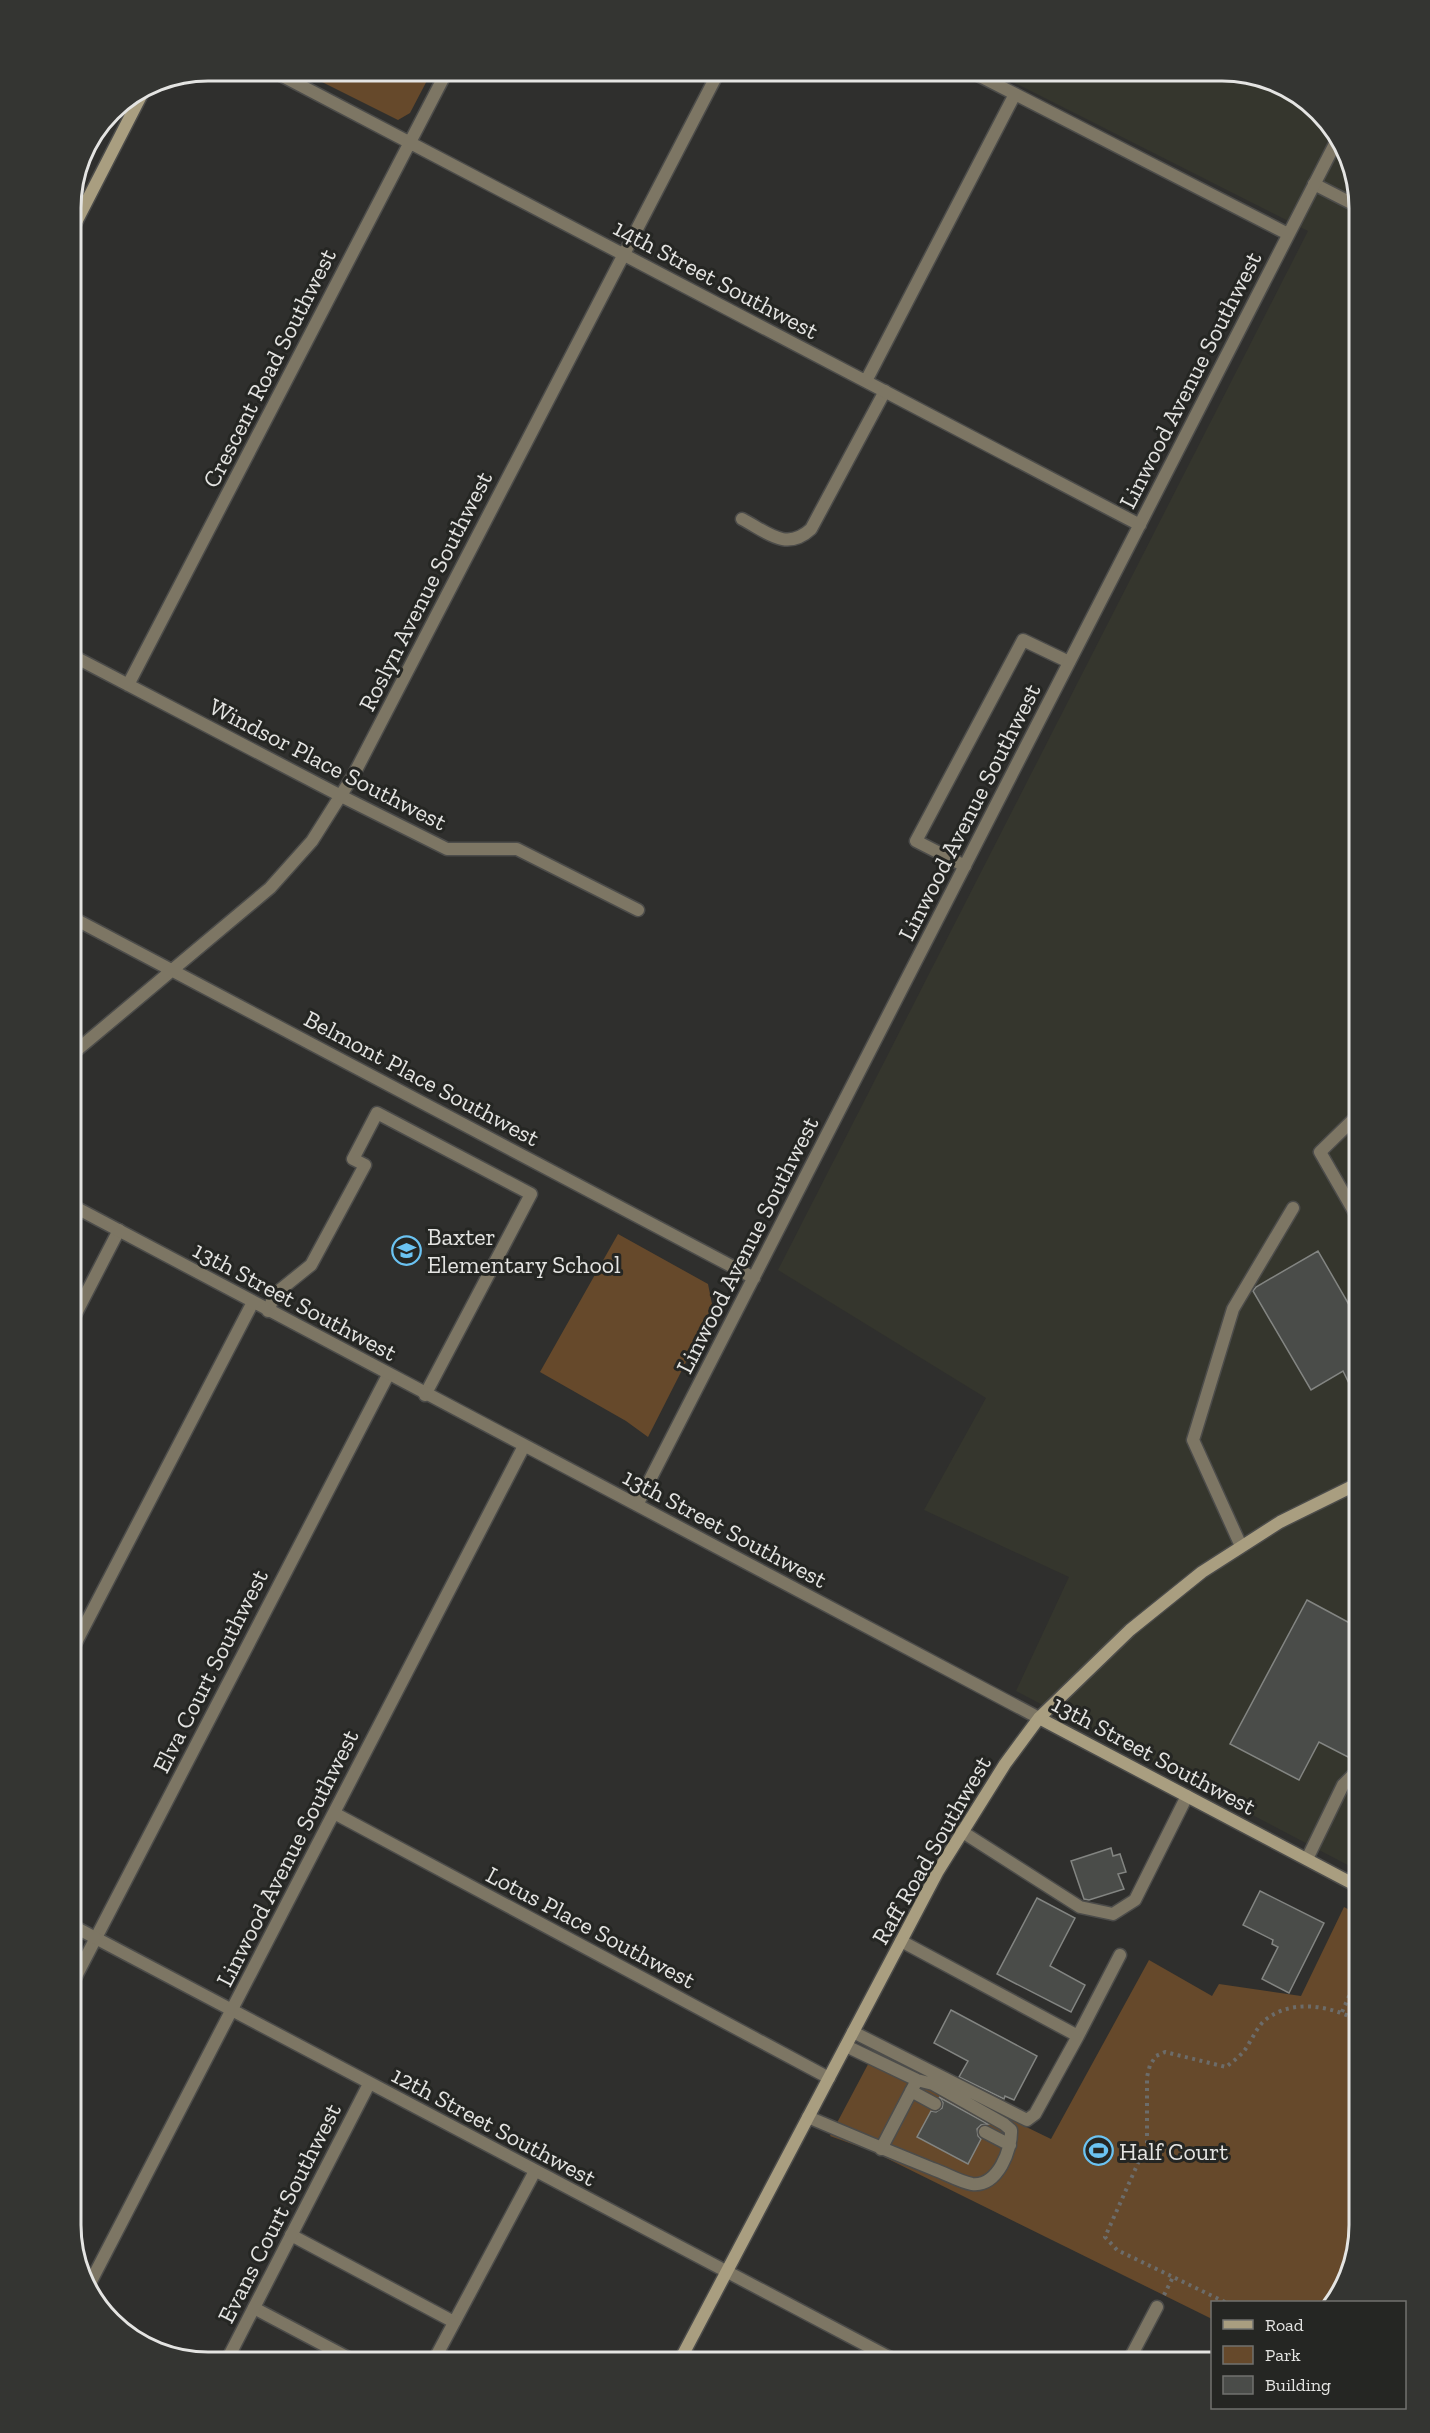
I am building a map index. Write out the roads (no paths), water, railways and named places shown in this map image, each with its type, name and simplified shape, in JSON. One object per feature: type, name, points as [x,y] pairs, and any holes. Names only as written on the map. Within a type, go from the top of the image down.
[{"type":"main road","points":[[81,213],[138,101]]},
{"type":"main road","name":"Raff Road Southwest","points":[[684,2352],[961,1831],[1005,1764],[1039,1718],[1130,1630],[1202,1572],[1280,1522],[1349,1488]]},
{"type":"main road","name":"13th Street Southwest","points":[[1039,1718],[1349,1882]]},
{"type":"street","name":"14th Street Southwest","points":[[294,81],[1140,525]]},
{"type":"street","name":"Crescent Road Southwest","points":[[128,684],[442,81]]},
{"type":"street","name":"Roslyn Avenue Southwest","points":[[81,1046],[235,919],[278,880],[312,841],[341,796],[411,667],[714,81]]},
{"type":"street","points":[[989,81],[1288,234]]},
{"type":"street","points":[[866,381],[1014,94]]},
{"type":"street","name":"Linwood Avenue Southwest","points":[[637,1505],[1333,147]]},
{"type":"street","points":[[1314,184],[1349,202]]},
{"type":"street","points":[[742,519],[776,537],[790,541],[802,537],[811,529],[885,391]]},
{"type":"street","points":[[965,866],[916,841],[1023,640],[1069,662]]},
{"type":"street","name":"Windsor Place Southwest","points":[[81,660],[447,849],[517,849],[638,910]]},
{"type":"street","name":"Belmont Place Southwest","points":[[81,922],[754,1278]]},
{"type":"street","points":[[268,1311],[275,1294],[311,1265],[365,1165],[353,1158],[377,1113],[531,1194],[425,1395]]},
{"type":"street","points":[[1349,1124],[1320,1152],[1349,1203]]},
{"type":"street","points":[[1241,1546],[1193,1440],[1233,1309],[1293,1208]]},
{"type":"street","name":"13th Street Southwest","points":[[81,1210],[425,1395],[1039,1718]]},
{"type":"street","points":[[81,1303],[118,1230]]},
{"type":"street","points":[[81,1633],[253,1302]]},
{"type":"street","name":"Elva Court Southwest","points":[[81,1965],[388,1375]]},
{"type":"street","name":"Linwood Avenue Southwest","points":[[93,2278],[524,1446]]},
{"type":"street","points":[[1306,1859],[1343,1785],[1349,1779]]},
{"type":"street","points":[[961,1831],[1080,1907],[1113,1914],[1135,1900],[1188,1796]]},
{"type":"street","name":"Lotus Place Southwest","points":[[334,1813],[829,2078]]},
{"type":"street","name":"12th Street Southwest","points":[[81,1931],[878,2352]]},
{"type":"street","points":[[901,1941],[1078,2036]]},
{"type":"street","points":[[853,2032],[1027,2120],[1035,2114],[1120,1955]]},
{"type":"street","points":[[846,2046],[914,2086],[935,2104]]},
{"type":"street","name":"Evans Court Southwest","points":[[231,2352],[369,2084]]},
{"type":"street","points":[[808,2117],[881,2149],[973,2184],[989,2180],[1001,2167],[1010,2145],[1011,2130],[933,2085],[914,2086]]},
{"type":"street","points":[[881,2149],[914,2086]]},
{"type":"street","points":[[985,2132],[1010,2145]]},
{"type":"street","points":[[438,2352],[535,2172]]},
{"type":"street","points":[[291,2235],[454,2322]]},
{"type":"street","points":[[1133,2352],[1157,2307]]},
{"type":"street","points":[[254,2308],[337,2352]]},
{"type":"place","name":"Baxter Elementary School","points":[[406,1250]]},
{"type":"place","name":"Half Court","points":[[1098,2151]]}]
